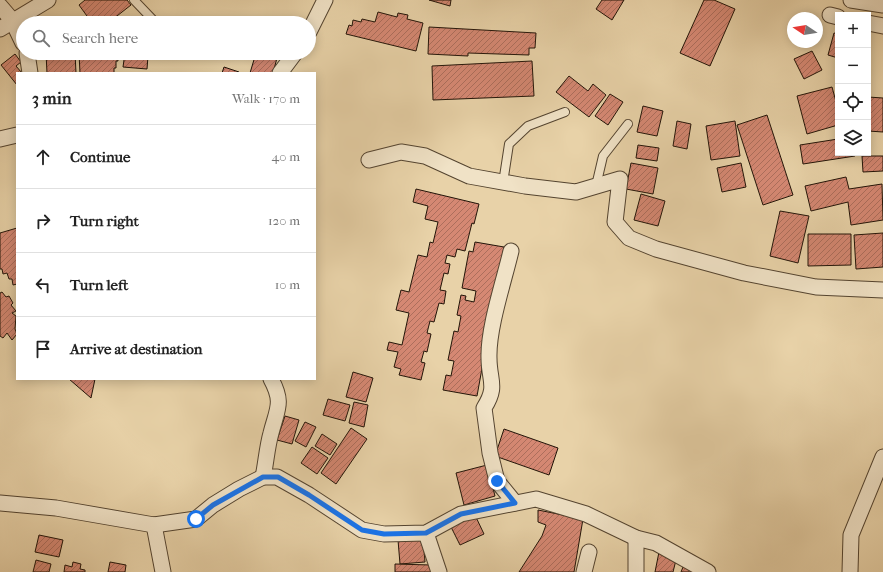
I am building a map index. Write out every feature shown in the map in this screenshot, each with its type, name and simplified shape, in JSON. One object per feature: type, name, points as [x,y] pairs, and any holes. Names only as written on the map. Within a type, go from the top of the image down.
[{"type":"street","points":[[19,16],[48,0]]},
{"type":"street","points":[[316,18],[325,0]]},
{"type":"street","points":[[851,0],[878,3]]},
{"type":"street","points":[[0,6],[12,20],[16,28]]},
{"type":"street","points":[[0,29],[16,18]]},
{"type":"street","points":[[871,24],[883,26]]},
{"type":"street","points":[[28,60],[30,72]]},
{"type":"street","points":[[281,72],[290,60]]},
{"type":"street","points":[[0,139],[16,135]]},
{"type":"street","points":[[369,160],[401,152],[425,156],[469,176],[503,183],[576,192],[620,179],[615,222],[629,238],[656,249],[744,273],[816,287],[883,290]]},
{"type":"street","points":[[511,251],[492,332],[489,359],[493,388],[490,399],[484,408],[490,453],[497,481],[515,503]]},
{"type":"street","points":[[263,477],[270,434],[278,412],[278,392],[272,380]]},
{"type":"street","points":[[850,572],[851,535],[883,457]]},
{"type":"street","points":[[0,503],[56,508],[154,525],[196,519],[213,505],[263,477],[278,477],[309,495],[362,530],[384,534],[426,533],[461,514],[536,498],[586,514],[636,538],[656,543],[708,572]]},
{"type":"street","points":[[154,525],[163,572]]},
{"type":"street","points":[[426,533],[439,572]]},
{"type":"street","points":[[636,538],[636,572]]},
{"type":"street","points":[[584,572],[589,552]]},
{"type":"lane","points":[[134,0],[149,16]]},
{"type":"lane","points":[[503,183],[509,144],[528,126],[565,112]]},
{"type":"lane","points":[[596,186],[603,156],[628,124]]},
{"type":"building","points":[[85,0],[127,0],[131,5],[117,16],[87,16],[79,5]]},
{"type":"building","points":[[429,0],[451,0],[450,6]]},
{"type":"building","points":[[602,0],[624,0],[612,20],[596,9]]},
{"type":"building","points":[[704,0],[714,0],[735,9],[710,66],[680,53]]},
{"type":"building","points":[[378,12],[397,17],[398,13],[408,15],[407,19],[423,23],[416,51],[346,34],[349,25],[352,26],[353,20],[361,22],[362,19],[375,22]]},
{"type":"building","points":[[429,27],[536,33],[535,48],[529,48],[529,55],[468,53],[468,56],[428,54]]},
{"type":"building","points":[[834,33],[835,33],[835,57],[828,55]]},
{"type":"building","points":[[812,51],[822,70],[804,79],[794,59]]},
{"type":"building","points":[[15,54],[16,60],[20,60],[21,62],[16,66],[21,72],[16,72],[16,84],[1,65]]},
{"type":"building","points":[[46,60],[75,60],[76,72],[47,72]]},
{"type":"building","points":[[79,60],[118,60],[116,61],[116,68],[114,68],[114,72],[80,72]]},
{"type":"building","points":[[124,60],[148,60],[147,69],[123,67]]},
{"type":"building","points":[[254,60],[276,60],[273,72],[250,72]]},
{"type":"building","points":[[532,61],[534,96],[433,100],[432,66]]},
{"type":"building","points":[[224,67],[239,72],[222,72]]},
{"type":"building","points":[[569,76],[588,91],[593,84],[606,95],[589,117],[556,92]]},
{"type":"building","points":[[832,87],[835,98],[835,126],[807,134],[797,96]]},
{"type":"building","points":[[610,94],[623,102],[608,125],[595,116]]},
{"type":"building","points":[[871,97],[883,98],[883,132],[871,131]]},
{"type":"building","points":[[643,106],[663,111],[657,136],[637,132]]},
{"type":"building","points":[[767,115],[793,195],[763,205],[737,125]]},
{"type":"building","points":[[677,121],[691,124],[687,149],[673,146]]},
{"type":"building","points":[[735,121],[740,156],[711,160],[706,126]]},
{"type":"building","points":[[835,139],[835,156],[855,156],[803,164],[800,145]]},
{"type":"building","points":[[638,145],[659,148],[657,161],[636,158]]},
{"type":"building","points":[[862,156],[883,156],[883,171],[863,172]]},
{"type":"building","points":[[631,163],[658,168],[653,194],[626,189]]},
{"type":"building","points":[[741,163],[746,187],[722,192],[717,168]]},
{"type":"building","points":[[846,177],[849,189],[882,184],[883,220],[851,225],[848,202],[811,211],[805,186]]},
{"type":"building","points":[[416,189],[479,204],[474,224],[472,223],[465,251],[457,249],[455,257],[447,255],[445,263],[450,264],[448,274],[444,273],[440,290],[446,291],[444,304],[439,303],[434,322],[430,321],[427,333],[431,334],[427,352],[424,351],[421,362],[425,363],[421,380],[399,375],[401,369],[394,367],[398,352],[387,350],[389,342],[402,345],[409,313],[396,310],[401,290],[409,292],[418,255],[427,257],[430,242],[433,243],[438,222],[425,219],[428,206],[413,202]]},
{"type":"building","points":[[641,194],[665,201],[658,226],[634,220]]},
{"type":"building","points":[[780,211],[809,216],[798,263],[770,256]]},
{"type":"building","points":[[16,228],[16,284],[13,285],[12,279],[9,279],[7,273],[3,274],[2,269],[0,269],[0,233]]},
{"type":"building","points":[[883,233],[883,267],[856,269],[854,235]]},
{"type":"building","points":[[808,234],[851,234],[851,265],[808,266]]},
{"type":"building","points":[[475,242],[504,247],[477,396],[443,390],[446,375],[451,376],[454,361],[448,360],[454,331],[458,332],[461,316],[457,315],[461,295],[466,296],[465,300],[474,302],[476,291],[462,288],[469,251],[473,252]]},
{"type":"building","points":[[2,292],[6,297],[9,296],[13,303],[11,305],[16,311],[12,313],[16,316],[16,335],[12,340],[7,333],[3,338],[0,336],[0,293]]},
{"type":"building","points":[[353,372],[373,378],[366,402],[346,397]]},
{"type":"building","points":[[70,380],[95,380],[91,398]]},
{"type":"building","points":[[328,399],[350,405],[345,421],[323,415]]},
{"type":"building","points":[[354,402],[368,405],[364,427],[349,423]]},
{"type":"building","points":[[285,416],[299,420],[292,444],[277,440]]},
{"type":"building","points":[[305,422],[316,427],[306,447],[295,441]]},
{"type":"building","points":[[351,428],[367,439],[336,484],[321,473]]},
{"type":"building","points":[[504,429],[558,448],[549,475],[495,456]]},
{"type":"building","points":[[322,434],[337,444],[330,455],[315,446]]},
{"type":"building","points":[[312,447],[328,458],[317,474],[301,463]]},
{"type":"building","points":[[487,465],[495,496],[464,505],[456,473]]},
{"type":"building","points":[[538,510],[583,519],[574,572],[519,572],[542,536],[546,525],[538,522]]},
{"type":"building","points":[[474,513],[484,534],[460,545],[450,525]]},
{"type":"building","points":[[39,535],[63,540],[59,557],[35,552]]},
{"type":"building","points":[[423,538],[425,562],[400,564],[398,540]]},
{"type":"building","points":[[659,552],[677,556],[673,572],[655,572]]},
{"type":"building","points":[[36,560],[51,564],[49,572],[33,572]]},
{"type":"building","points":[[73,562],[81,564],[80,569],[85,570],[85,572],[64,572],[65,565],[72,567]]},
{"type":"building","points":[[110,562],[126,565],[125,572],[108,572]]},
{"type":"building","points":[[395,564],[431,565],[431,572],[395,572]]},
{"type":"building","points":[[683,567],[698,571],[698,572],[681,572]]},
{"type":"route","points":[[196,519],[213,505],[239,489],[263,477],[278,477],[309,495],[362,530],[384,534],[426,533],[461,514],[515,503],[497,481]]}]
